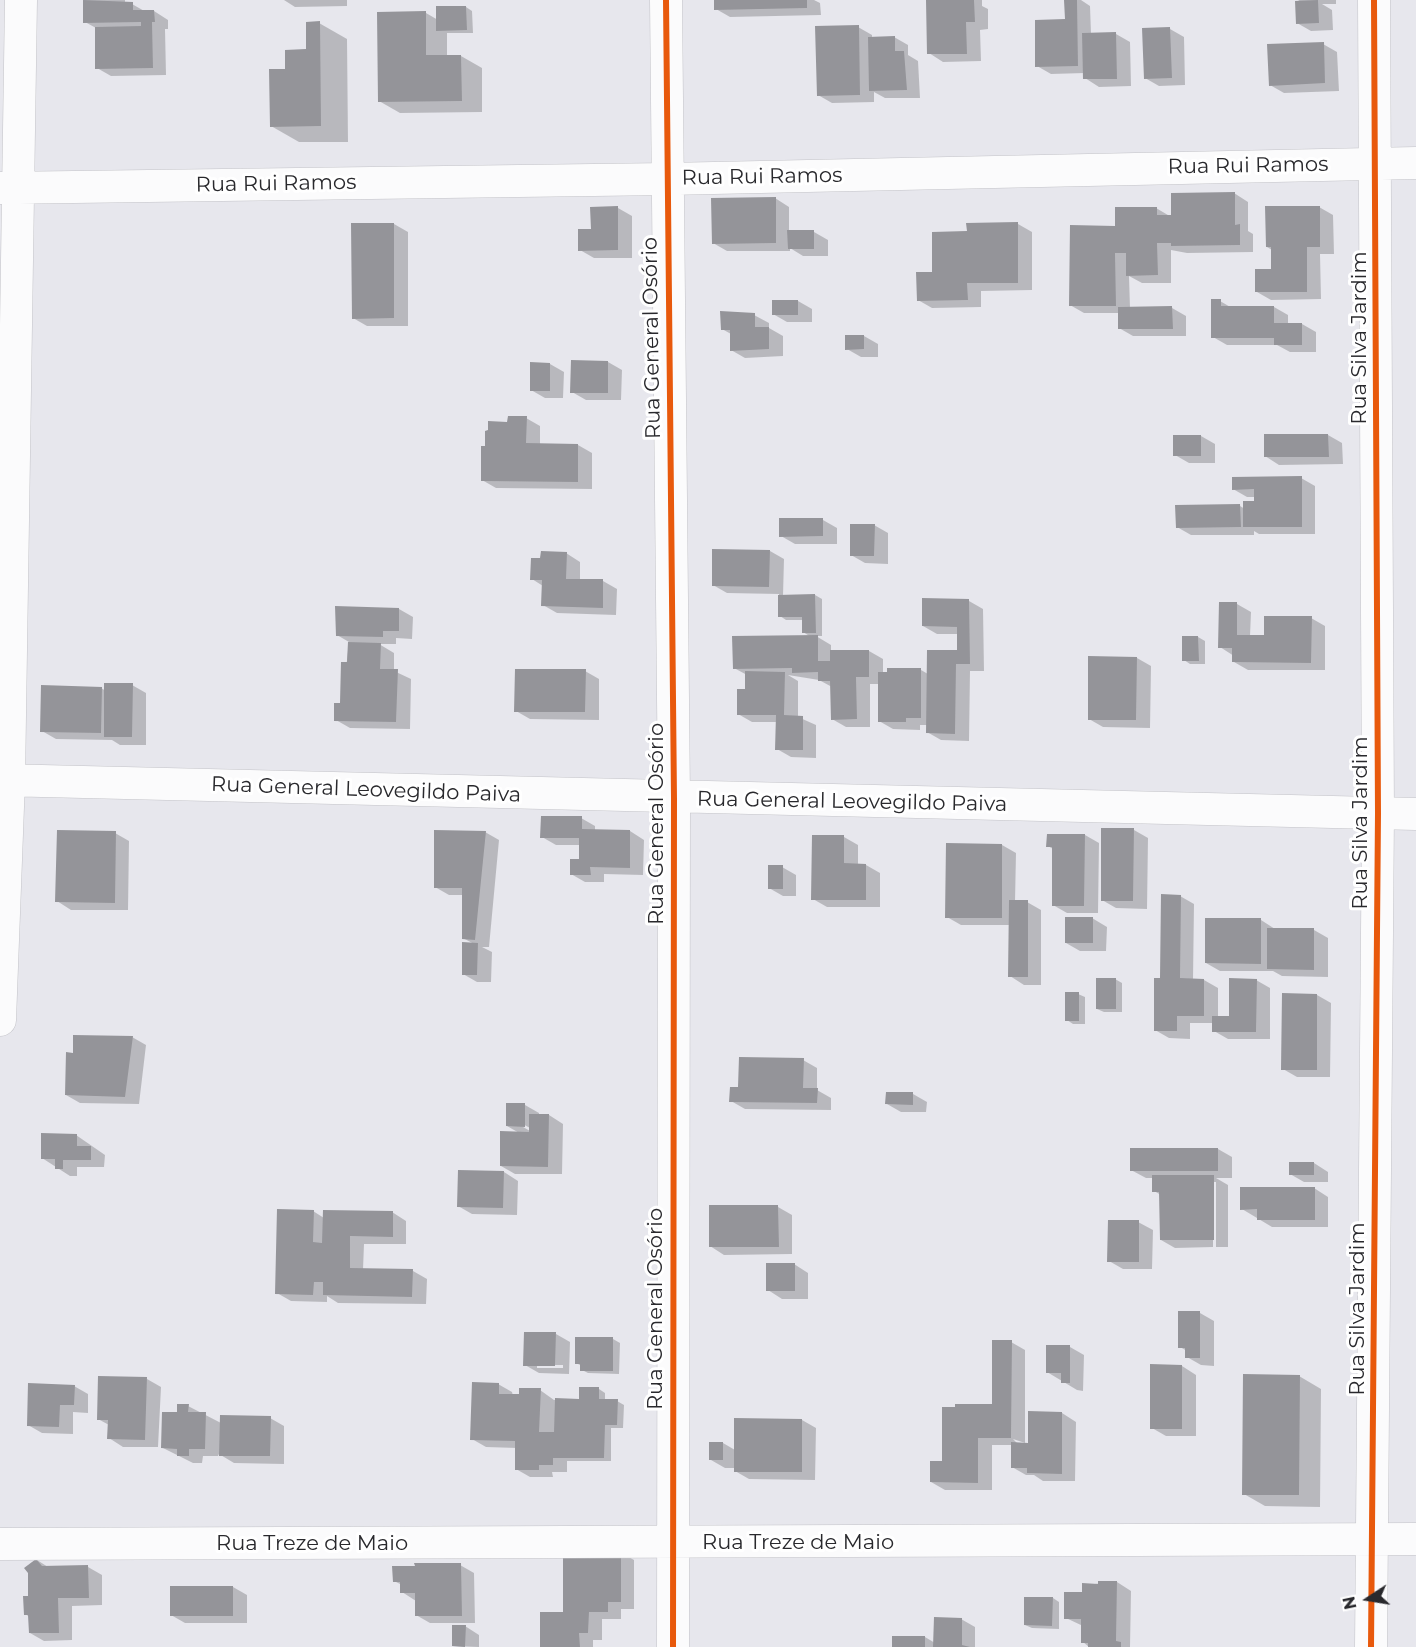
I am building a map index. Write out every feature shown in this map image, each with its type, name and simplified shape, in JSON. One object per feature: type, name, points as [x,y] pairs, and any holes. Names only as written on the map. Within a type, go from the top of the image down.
[{"type":"street","points":[[0,1020],[5,780],[9,188],[21,0]]},
{"type":"street","name":"Rua General Osório","points":[[666,0],[674,798],[673,1647]]},
{"type":"street","name":"Rua Silva Jardim","points":[[1371,1647],[1378,813],[1374,0]]},
{"type":"street","name":"Rua Rui Ramos","points":[[9,188],[667,179],[1416,163]]},
{"type":"street","name":"Rua General Leovegildo Paiva","points":[[5,780],[674,798],[1416,814]]},
{"type":"street","name":"Rua Treze de Maio","points":[[0,1544],[673,1544],[1416,1539]]},
{"type":"building","points":[[83,0],[133,2],[133,10],[154,10],[153,68],[95,69],[95,27],[141,26],[141,22],[83,23]]},
{"type":"building","points":[[714,0],[807,0],[807,8],[714,10]]},
{"type":"building","points":[[926,0],[974,0],[975,22],[966,22],[967,54],[927,54]]},
{"type":"building","points":[[1064,0],[1077,0],[1078,66],[1035,67],[1035,20],[1065,19]]},
{"type":"building","points":[[1318,0],[1319,23],[1296,24],[1295,1]]},
{"type":"building","points":[[436,6],[466,6],[467,30],[436,31]]},
{"type":"building","points":[[426,11],[426,55],[461,55],[462,101],[378,102],[377,12]]},
{"type":"building","points":[[320,21],[321,126],[270,127],[269,69],[285,69],[285,50],[306,49],[306,22]]},
{"type":"building","points":[[859,25],[860,95],[817,96],[815,26]]},
{"type":"building","points":[[1170,27],[1172,78],[1144,79],[1142,28]]},
{"type":"building","points":[[1116,32],[1117,79],[1083,79],[1082,33]]},
{"type":"building","points":[[895,36],[895,51],[904,51],[907,90],[869,91],[868,37]]},
{"type":"building","points":[[1324,42],[1325,83],[1269,86],[1267,44]]},
{"type":"building","points":[[1235,192],[1235,225],[1240,224],[1240,245],[1171,246],[1171,243],[1157,243],[1158,275],[1126,276],[1126,253],[1115,253],[1116,306],[1069,306],[1070,225],[1115,226],[1115,207],[1157,207],[1157,215],[1171,215],[1171,193]]},
{"type":"building","points":[[776,197],[776,243],[712,244],[711,198]]},
{"type":"building","points":[[618,206],[618,250],[578,251],[578,229],[591,229],[590,207]]},
{"type":"building","points":[[1265,206],[1320,206],[1320,247],[1307,247],[1307,292],[1255,292],[1255,269],[1271,269],[1271,247],[1266,247]]},
{"type":"building","points":[[1018,222],[1018,283],[967,283],[968,300],[917,301],[916,272],[932,272],[932,232],[967,231],[966,223]]},
{"type":"building","points":[[351,223],[394,223],[394,318],[352,319]]},
{"type":"building","points":[[787,230],[814,230],[814,249],[788,249]]},
{"type":"building","points":[[1211,299],[1221,299],[1221,306],[1274,306],[1274,323],[1302,323],[1302,345],[1274,345],[1274,338],[1211,338]]},
{"type":"building","points":[[772,300],[798,300],[798,315],[772,315]]},
{"type":"building","points":[[1172,306],[1173,329],[1118,329],[1118,307]]},
{"type":"building","points":[[720,311],[755,313],[755,327],[769,327],[769,349],[730,351],[730,330],[721,330]]},
{"type":"building","points":[[845,335],[864,335],[864,349],[845,350]]},
{"type":"building","points":[[571,360],[608,361],[608,393],[570,393]]},
{"type":"building","points":[[530,362],[550,363],[550,391],[530,391]]},
{"type":"building","points":[[508,416],[527,416],[526,443],[578,444],[578,482],[481,481],[481,446],[485,446],[488,421],[507,422]]},
{"type":"building","points":[[1264,434],[1328,434],[1329,457],[1264,457]]},
{"type":"building","points":[[1173,435],[1201,435],[1201,456],[1173,456]]},
{"type":"building","points":[[1302,476],[1302,527],[1243,527],[1243,501],[1254,501],[1254,489],[1232,490],[1232,477]]},
{"type":"building","points":[[1240,504],[1241,527],[1176,528],[1175,505]]},
{"type":"building","points":[[779,518],[823,518],[823,536],[779,537]]},
{"type":"building","points":[[850,524],[875,524],[874,556],[850,556]]},
{"type":"building","points":[[712,549],[770,550],[769,587],[712,586]]},
{"type":"building","points":[[541,551],[567,552],[566,579],[603,579],[603,608],[541,606],[542,580],[530,580],[531,558],[540,558]]},
{"type":"building","points":[[815,594],[816,633],[802,633],[802,617],[778,617],[778,595]]},
{"type":"building","points":[[922,598],[969,599],[970,664],[956,664],[955,734],[926,733],[927,650],[957,650],[957,627],[922,626]]},
{"type":"building","points":[[1219,602],[1237,602],[1237,635],[1264,635],[1264,616],[1312,616],[1311,663],[1232,662],[1232,648],[1218,648]]},
{"type":"building","points":[[335,606],[399,608],[399,631],[383,631],[383,637],[336,636]]},
{"type":"building","points":[[818,635],[818,661],[830,661],[830,650],[869,650],[869,677],[856,677],[857,719],[831,720],[830,681],[818,681],[818,672],[792,673],[792,668],[733,669],[732,636]]},
{"type":"building","points":[[1182,636],[1198,636],[1199,661],[1182,661]]},
{"type":"building","points":[[348,642],[381,643],[380,669],[398,669],[396,722],[334,721],[334,703],[340,703],[341,662],[347,662]]},
{"type":"building","points":[[1088,656],[1137,657],[1136,720],[1088,720]]},
{"type":"building","points":[[887,668],[921,668],[921,718],[906,718],[906,722],[878,722],[878,672],[887,672]]},
{"type":"building","points":[[515,669],[586,669],[585,712],[514,712]]},
{"type":"building","points":[[745,671],[785,672],[784,715],[803,716],[803,750],[775,750],[776,715],[737,715],[737,689],[745,689]]},
{"type":"building","points":[[104,683],[133,683],[132,737],[104,737]]},
{"type":"building","points":[[41,685],[102,687],[101,733],[40,732]]},
{"type":"building","points":[[541,816],[582,816],[582,829],[630,830],[630,868],[590,867],[591,875],[570,875],[570,859],[579,859],[579,838],[540,838]]},
{"type":"building","points":[[1101,828],[1134,828],[1133,901],[1101,901]]},
{"type":"building","points":[[57,830],[116,831],[115,903],[55,902]]},
{"type":"building","points":[[434,830],[486,831],[475,940],[462,939],[462,888],[434,888]]},
{"type":"building","points":[[1047,834],[1085,834],[1084,906],[1052,906],[1052,847],[1046,847]]},
{"type":"building","points":[[812,835],[844,835],[844,863],[866,864],[866,900],[811,900]]},
{"type":"building","points":[[946,843],[1002,844],[1002,918],[945,918]]},
{"type":"building","points":[[768,865],[783,865],[783,889],[768,889]]},
{"type":"building","points":[[1161,894],[1181,895],[1180,978],[1204,979],[1204,1016],[1177,1016],[1177,1031],[1154,1031],[1154,978],[1160,978]]},
{"type":"building","points":[[1009,900],[1028,900],[1028,977],[1008,977]]},
{"type":"building","points":[[1065,917],[1093,917],[1093,943],[1065,943]]},
{"type":"building","points":[[1205,918],[1261,918],[1261,964],[1205,963]]},
{"type":"building","points":[[1267,928],[1314,928],[1314,970],[1267,969]]},
{"type":"building","points":[[462,942],[478,943],[477,975],[462,975]]},
{"type":"building","points":[[1096,978],[1116,978],[1116,1009],[1096,1009]]},
{"type":"building","points":[[1229,978],[1257,979],[1256,1032],[1212,1032],[1212,1016],[1229,1016]]},
{"type":"building","points":[[1065,992],[1079,992],[1079,1021],[1065,1021]]},
{"type":"building","points":[[1282,993],[1317,994],[1317,1070],[1281,1070]]},
{"type":"building","points":[[73,1035],[133,1036],[125,1097],[65,1095],[66,1052],[73,1053]]},
{"type":"building","points":[[739,1057],[804,1058],[803,1088],[818,1088],[817,1103],[729,1102],[730,1087],[738,1087]]},
{"type":"building","points":[[886,1092],[913,1092],[913,1105],[885,1104]]},
{"type":"building","points":[[506,1103],[525,1103],[525,1127],[506,1126]]},
{"type":"building","points":[[529,1114],[549,1114],[548,1167],[500,1166],[500,1131],[529,1132]]},
{"type":"building","points":[[41,1133],[77,1134],[77,1146],[91,1146],[91,1160],[63,1160],[63,1169],[55,1169],[55,1159],[41,1159]]},
{"type":"building","points":[[1130,1148],[1218,1148],[1218,1171],[1130,1171]]},
{"type":"building","points":[[1289,1162],[1314,1162],[1314,1175],[1289,1175]]},
{"type":"building","points":[[458,1170],[504,1171],[503,1208],[457,1207]]},
{"type":"building","points":[[1152,1175],[1214,1175],[1214,1240],[1160,1240],[1159,1192],[1152,1192]]},
{"type":"building","points":[[1240,1187],[1315,1187],[1315,1220],[1257,1220],[1257,1209],[1240,1210]]},
{"type":"building","points":[[709,1205],[778,1205],[779,1247],[709,1247]]},
{"type":"building","points":[[277,1209],[314,1210],[313,1242],[322,1243],[323,1210],[393,1211],[393,1237],[350,1236],[350,1268],[413,1269],[412,1297],[323,1295],[323,1282],[314,1282],[313,1295],[275,1294]]},
{"type":"building","points":[[1108,1220],[1139,1220],[1139,1262],[1107,1262]]},
{"type":"building","points":[[766,1263],[795,1263],[795,1291],[766,1291]]},
{"type":"building","points":[[1178,1311],[1200,1311],[1200,1358],[1185,1358],[1185,1348],[1178,1348]]},
{"type":"building","points":[[524,1332],[556,1332],[555,1366],[523,1366]]},
{"type":"building","points":[[575,1337],[613,1337],[613,1371],[580,1371],[580,1364],[575,1364]]},
{"type":"building","points":[[992,1340],[1012,1340],[1011,1438],[978,1438],[978,1483],[930,1482],[930,1461],[942,1461],[942,1407],[955,1407],[955,1404],[992,1404]]},
{"type":"building","points":[[1046,1345],[1070,1345],[1070,1383],[1061,1383],[1061,1373],[1046,1373]]},
{"type":"building","points":[[1150,1364],[1182,1365],[1182,1429],[1150,1429]]},
{"type":"building","points":[[1243,1374],[1300,1375],[1299,1495],[1242,1495]]},
{"type":"building","points":[[98,1376],[147,1377],[145,1440],[107,1439],[108,1420],[97,1420]]},
{"type":"building","points":[[472,1382],[499,1383],[499,1394],[519,1394],[519,1388],[541,1388],[539,1432],[554,1432],[555,1398],[579,1399],[579,1387],[599,1387],[599,1399],[618,1399],[617,1425],[605,1425],[604,1458],[553,1458],[553,1465],[539,1465],[539,1470],[515,1470],[515,1441],[470,1440]]},
{"type":"building","points":[[28,1383],[75,1385],[74,1405],[60,1405],[59,1427],[27,1426]]},
{"type":"building","points":[[177,1404],[189,1404],[188,1412],[206,1412],[205,1449],[189,1449],[189,1456],[177,1456],[177,1449],[161,1448],[162,1412],[177,1412]]},
{"type":"building","points":[[1028,1411],[1062,1412],[1062,1474],[1027,1473],[1027,1468],[1011,1468],[1011,1442],[1028,1443]]},
{"type":"building","points":[[220,1415],[271,1416],[270,1456],[219,1456]]},
{"type":"building","points":[[734,1418],[802,1419],[802,1472],[734,1472]]},
{"type":"building","points":[[709,1442],[723,1442],[723,1460],[709,1460]]},
{"type":"building","points":[[621,1550],[621,1602],[608,1602],[608,1612],[589,1612],[588,1633],[579,1633],[580,1647],[540,1647],[540,1612],[563,1612],[563,1551]]},
{"type":"building","points":[[36,1559],[42,1566],[88,1565],[89,1598],[58,1598],[59,1633],[29,1633],[28,1615],[24,1615],[23,1596],[28,1596],[28,1573],[24,1568]]},
{"type":"building","points":[[414,1563],[461,1563],[462,1616],[415,1616],[415,1593],[400,1593],[400,1582],[393,1582],[392,1566],[415,1566]]},
{"type":"building","points":[[1098,1581],[1117,1581],[1116,1641],[1121,1642],[1121,1647],[1088,1647],[1088,1643],[1081,1643],[1081,1619],[1064,1619],[1064,1592],[1082,1592],[1082,1583],[1098,1584]]},
{"type":"building","points":[[170,1586],[233,1586],[233,1616],[170,1616]]},
{"type":"building","points":[[1024,1597],[1053,1597],[1052,1626],[1024,1625]]},
{"type":"building","points":[[934,1617],[962,1618],[962,1645],[970,1647],[933,1647]]},
{"type":"building","points":[[452,1625],[466,1625],[465,1647],[452,1646]]},
{"type":"building","points":[[892,1636],[925,1636],[925,1647],[892,1647]]},
{"type":"cycle path","points":[[666,0],[674,798],[673,1647]]},
{"type":"cycle path","points":[[1371,1647],[1378,813],[1374,0]]}]
